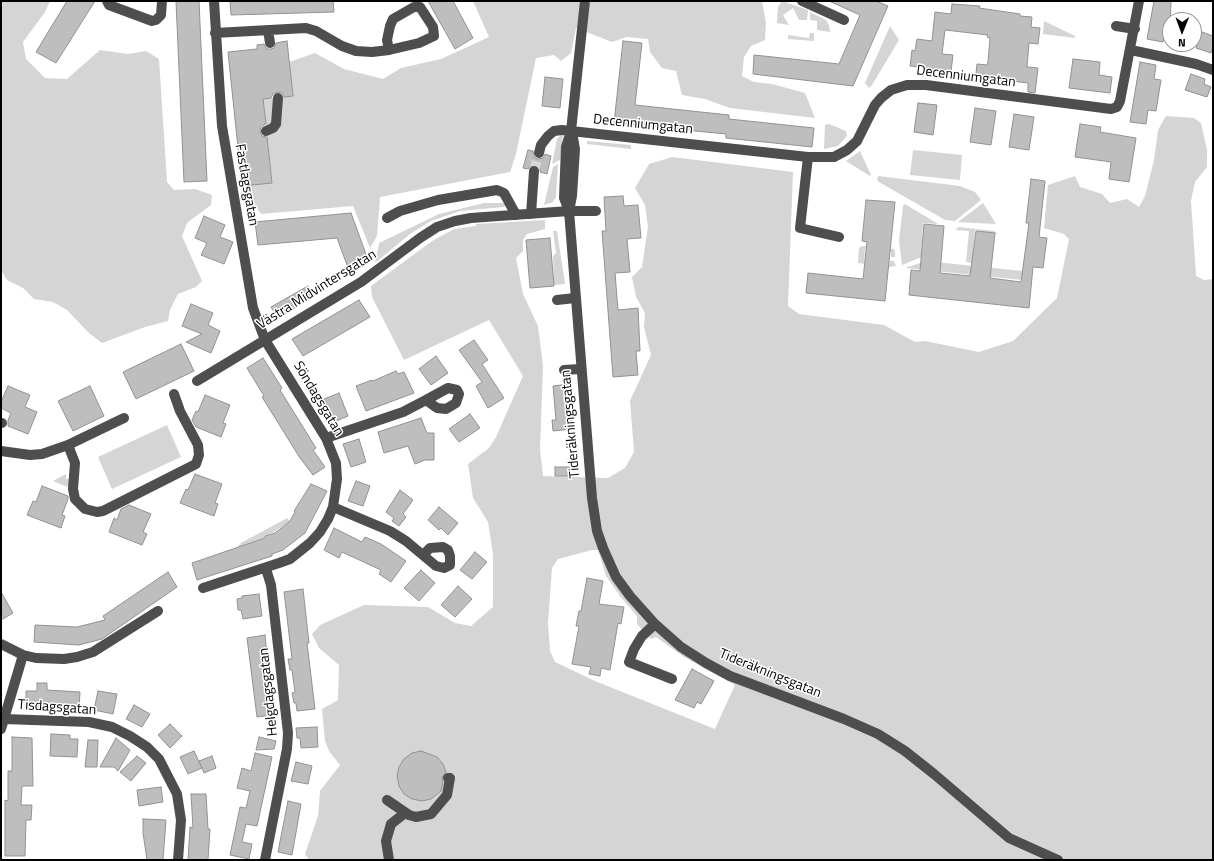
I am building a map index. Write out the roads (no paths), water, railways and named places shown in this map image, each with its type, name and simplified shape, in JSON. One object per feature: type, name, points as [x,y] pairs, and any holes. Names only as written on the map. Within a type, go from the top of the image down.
[{"type":"street","points":[[107,1],[110,5],[152,21],[156,20],[161,15],[162,1]]},
{"type":"street","name":"Fastlagsgatan","points":[[214,1],[222,126],[253,308],[265,340]]},
{"type":"street","name":"Tideräkningsgatan","points":[[585,1],[572,131],[566,147],[564,198],[569,211],[580,369],[592,498],[598,531],[603,548],[616,577],[630,596],[655,624],[680,647],[724,673],[844,719],[885,738],[934,774],[1009,838],[1058,860]]},
{"type":"street","points":[[802,1],[844,20]]},
{"type":"street","name":"Decenniumgatan","points":[[539,153],[541,145],[554,131],[572,131],[808,157],[834,157],[847,150],[857,141],[878,101],[889,91],[903,85],[926,85],[1106,109],[1115,108],[1120,101],[1135,29],[1139,1]]},
{"type":"street","points":[[215,33],[306,28],[316,31],[342,46],[356,50],[372,52],[390,50],[419,43],[434,36],[433,27],[420,7],[414,8],[393,19],[388,32],[387,40],[390,50]]},
{"type":"street","points":[[1116,26],[1135,29]]},
{"type":"street","points":[[268,30],[270,43]]},
{"type":"street","points":[[1131,50],[1196,64],[1213,70]]},
{"type":"street","points":[[266,131],[273,128],[276,124],[278,98]]},
{"type":"street","points":[[808,157],[800,228],[839,236]]},
{"type":"street","points":[[531,214],[534,171]]},
{"type":"street","points":[[387,218],[400,211],[438,200],[496,190],[504,193],[516,215]]},
{"type":"street","name":"Västra Midvintersgatan","points":[[197,381],[361,282],[437,227],[455,220],[569,211],[596,211]]},
{"type":"street","points":[[557,300],[575,298]]},
{"type":"street","name":"Söndagsgatan","points":[[203,588],[266,569],[290,559],[310,543],[320,532],[333,507],[336,492],[337,472],[334,457],[326,438],[265,340]]},
{"type":"street","points":[[564,370],[580,369]]},
{"type":"street","points":[[68,445],[75,463],[73,489],[75,499],[86,509],[97,512],[103,510],[196,464],[199,455],[198,445],[180,411],[174,394]]},
{"type":"street","points":[[326,438],[403,412],[426,400]]},
{"type":"street","points":[[1,451],[30,455],[42,454],[68,445],[124,418]]},
{"type":"street","points":[[333,507],[390,531],[423,555]]},
{"type":"street","name":"Helgdagsgatan","points":[[265,860],[287,750],[288,733],[271,585],[266,569]]},
{"type":"street","points":[[1,644],[23,655],[46,659],[77,657],[93,652],[158,611]]},
{"type":"street","points":[[655,624],[642,636],[634,649],[629,662],[672,679]]},
{"type":"street","points":[[1,729],[23,655]]},
{"type":"street","name":"Tisdagsgatan","points":[[4,719],[89,722],[112,727],[147,747],[159,759],[177,794],[181,820],[178,860]]},
{"type":"street","points":[[387,800],[405,813],[416,817],[431,814],[447,795],[450,778],[448,778]]},
{"type":"street","points":[[389,860],[386,841],[391,824],[405,813]]},
{"type":"tunnel","points":[[534,171],[539,153]]}]
